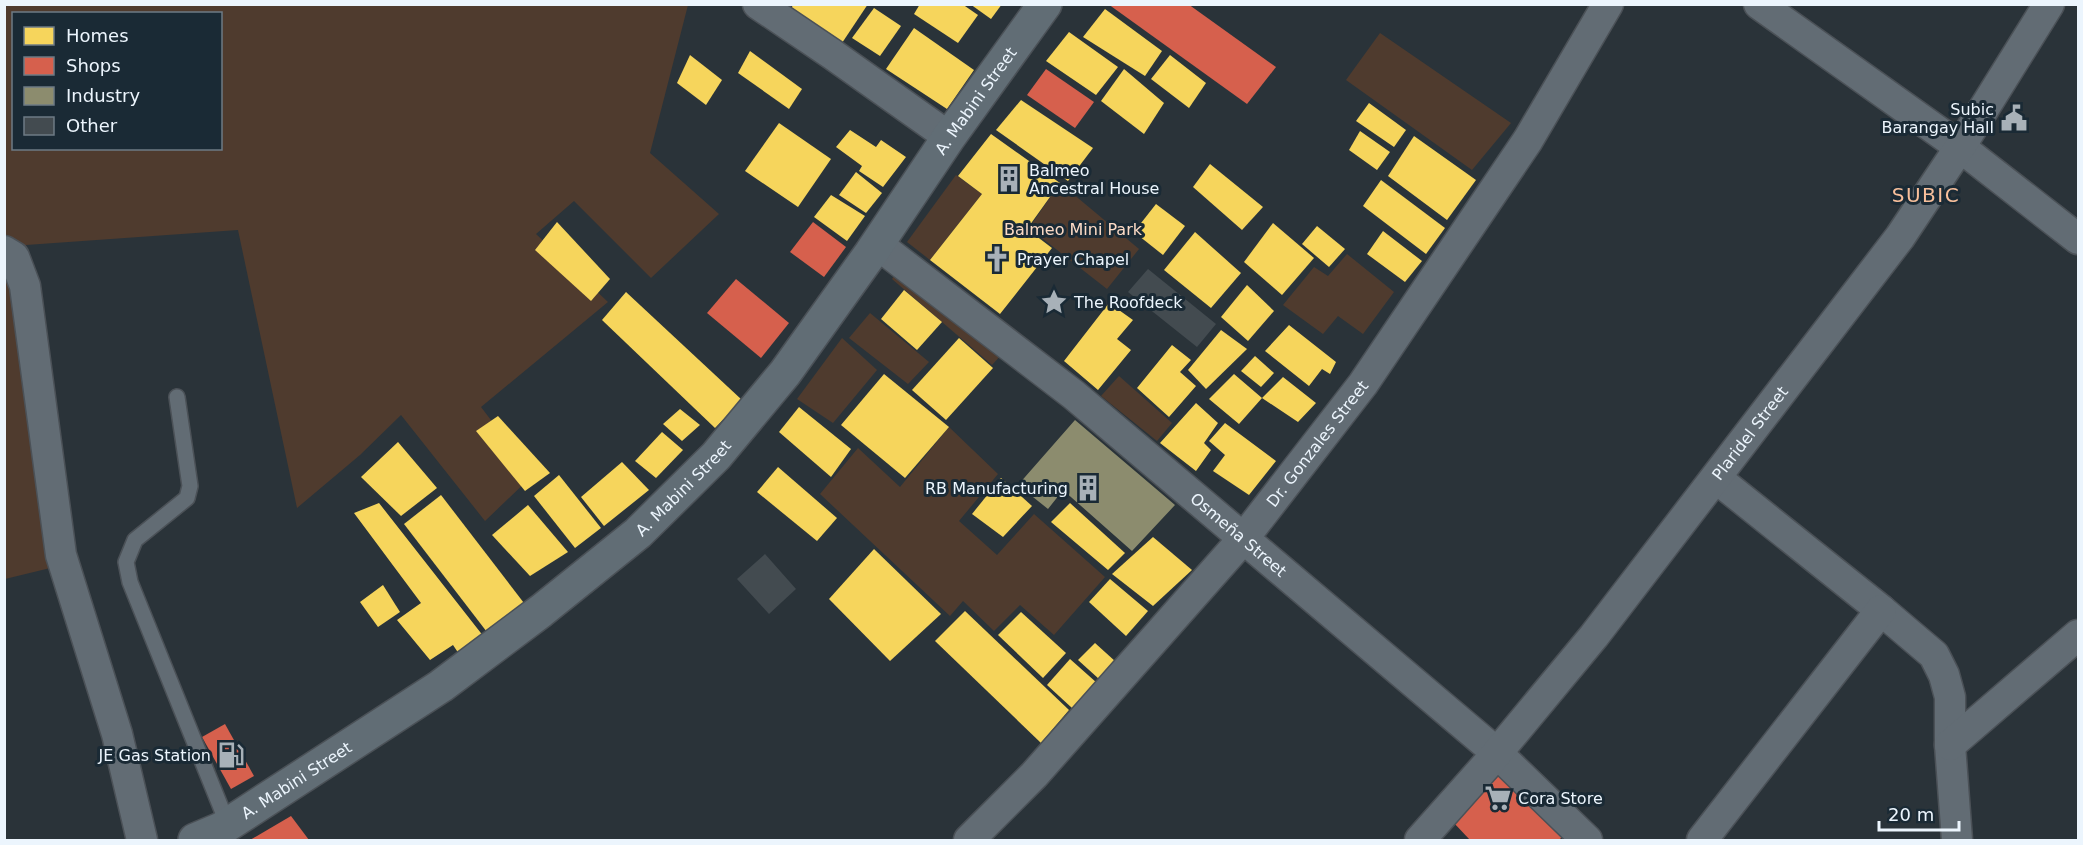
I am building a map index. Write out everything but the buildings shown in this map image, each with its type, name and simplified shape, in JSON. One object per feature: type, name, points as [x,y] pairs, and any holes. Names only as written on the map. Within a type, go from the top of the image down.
[{"type":"main road","name":"A. Mabini Street","points":[[195,840],[228,825],[441,686],[638,533],[716,456],[784,373],[1045,4]]},
{"type":"street","points":[[758,4],[949,137]]},
{"type":"street","name":"Dr. Gonzales Street","points":[[969,840],[1034,775],[1243,539],[1363,384],[1528,140],[1608,4]]},
{"type":"street","points":[[1759,4],[1960,147],[2079,239]]},
{"type":"street","name":"Plaridel Street","points":[[1420,840],[1497,753],[1593,636],[1900,237],[1960,147],[2049,4]]},
{"type":"street","name":"Osmeña Street","points":[[877,244],[1074,395],[1497,753],[1587,840]]},
{"type":"street","points":[[4,251],[14,257],[25,286],[61,555],[117,734],[142,840]]},
{"type":"street","points":[[1716,477],[1881,610],[1934,656],[1944,675],[1950,697],[1950,745],[1957,840]]},
{"type":"street","points":[[1702,840],[1881,610]]},
{"type":"street","points":[[1950,745],[2079,635]]},
{"type":"lane","points":[[177,397],[190,486],[187,498],[135,540],[126,562],[130,582],[228,825]]},
{"type":"green space","points":[[4,5],[688,5],[650,153],[719,214],[651,278],[574,201],[536,234],[608,302],[481,407],[533,475],[485,521],[401,415],[360,455],[297,508],[238,230],[26,245],[75,562],[5,579]]},
{"type":"green space","points":[[1380,33],[1511,123],[1472,170],[1346,80]]},
{"type":"green space","points":[[956,175],[982,194],[930,260],[907,242]]},
{"type":"green space","name":"Balmeo Mini Park","points":[[1060,183],[1139,249],[1107,289],[1029,228]]},
{"type":"green space","points":[[1347,254],[1394,292],[1363,334],[1338,316],[1323,334],[1283,305],[1314,267],[1328,276]]},
{"type":"green space","points":[[901,266],[1002,354],[992,365],[892,279]]},
{"type":"green space","points":[[870,313],[929,362],[908,384],[849,338]]},
{"type":"green space","points":[[842,338],[877,370],[833,423],[797,399]]},
{"type":"green space","points":[[1119,376],[1172,423],[1157,441],[1101,396]]},
{"type":"green space","points":[[949,427],[998,474],[959,521],[997,555],[1034,514],[1105,577],[1054,635],[1020,605],[994,631],[963,601],[950,616],[820,494],[858,448],[900,487]]},
{"type":"place","name":"Subic Barangay Hall","points":[[2014,118]]},
{"type":"place","name":"Balmeo Ancestral House","points":[[1009,179]]},
{"type":"place","name":"Prayer Chapel","points":[[997,259]]},
{"type":"place","name":"The Roofdeck","points":[[1054,302]]},
{"type":"place","name":"RB Manufacturing","points":[[1088,488]]},
{"type":"place","name":"JE Gas Station","points":[[231,755]]},
{"type":"place","name":"Cora Store","points":[[1498,798]]},
{"type":"district","name":"SUBIC","points":[[1926,195]]}]
